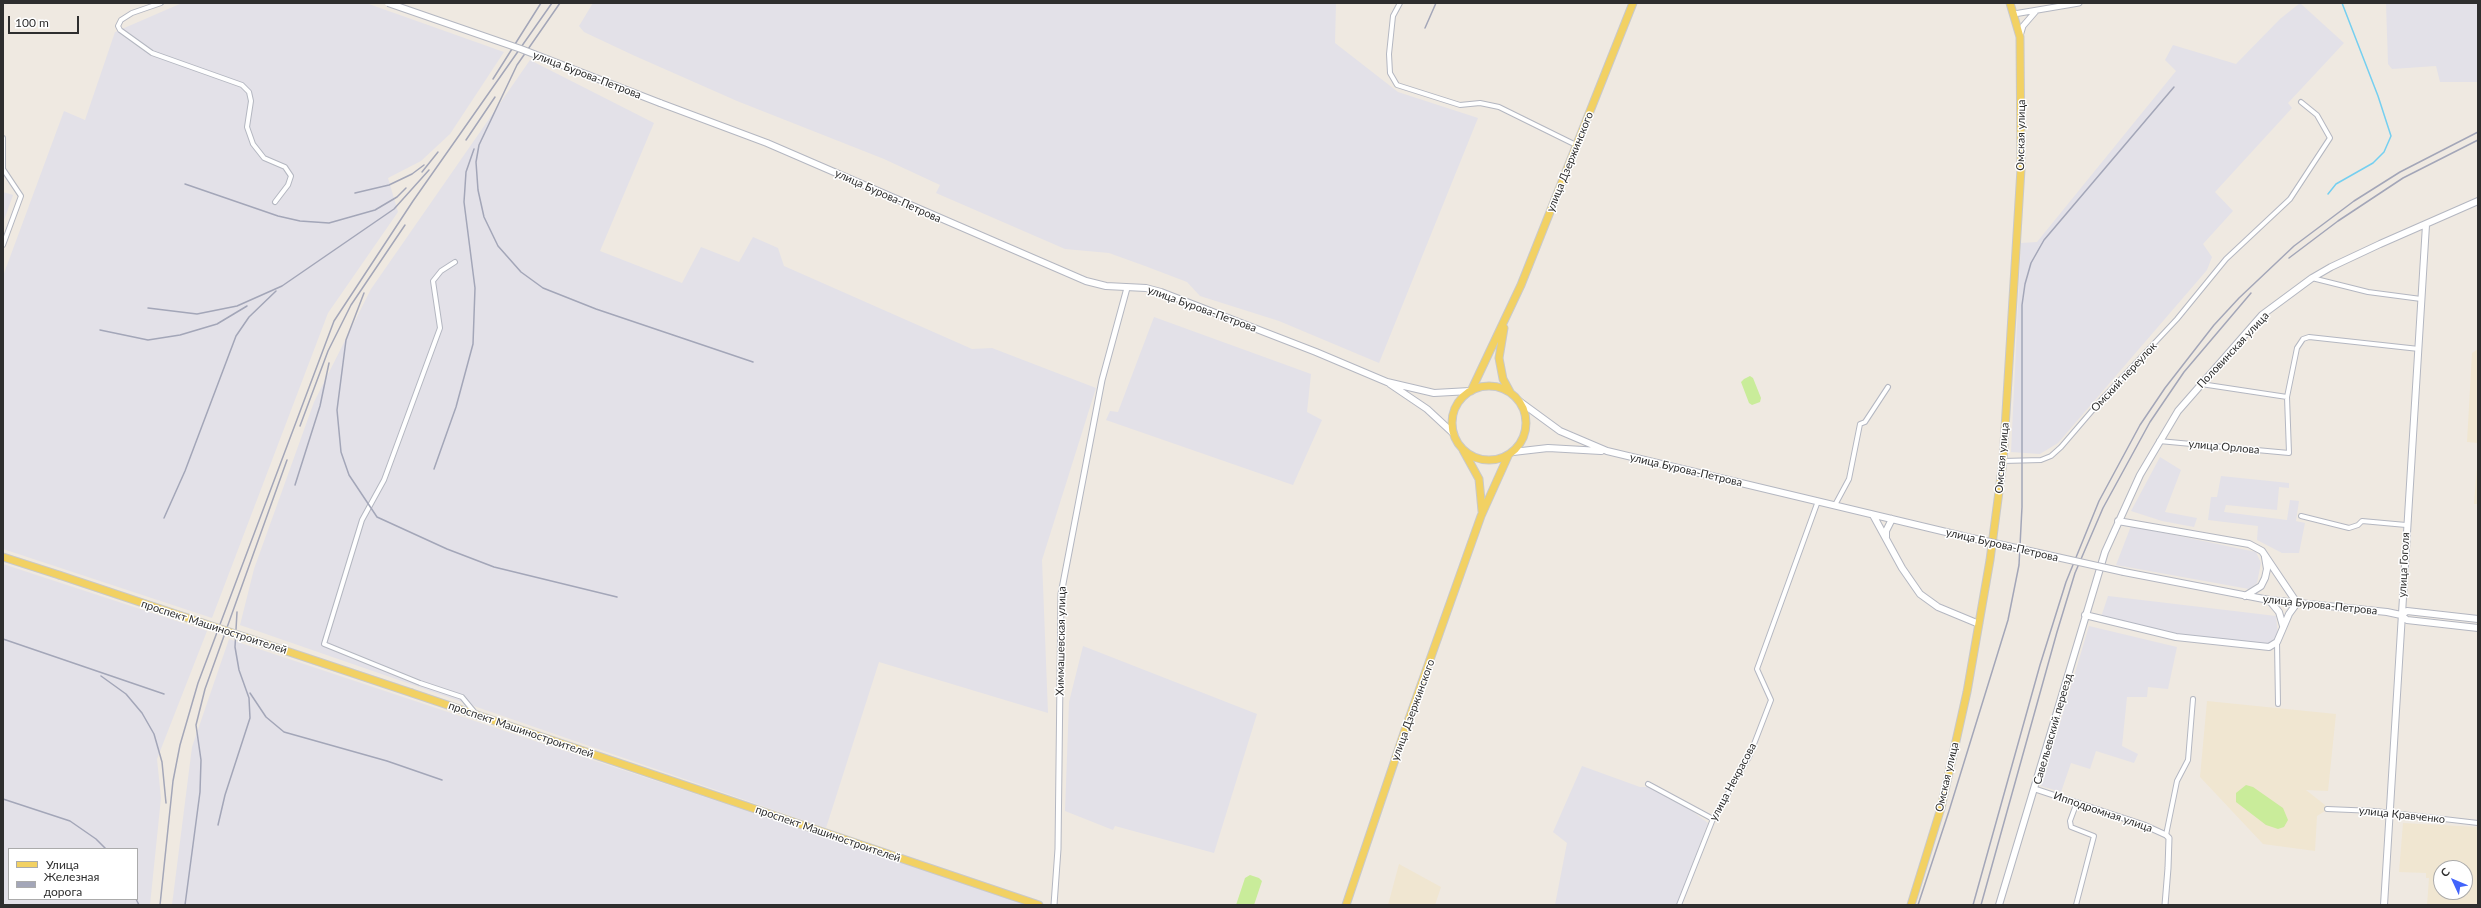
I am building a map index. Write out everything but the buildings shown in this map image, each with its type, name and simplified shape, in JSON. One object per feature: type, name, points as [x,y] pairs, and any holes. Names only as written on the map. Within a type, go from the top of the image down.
[{"type":"main road","name":"улица Бурова-Петрова","points":[[388,3],[521,49],[774,146],[1069,275],[1106,286],[1146,288],[1161,292],[1308,349],[1387,382],[1434,393],[1470,391]]},
{"type":"main road","name":"улица Дзержинского","points":[[1470,391],[1521,285],[1633,3]]},
{"type":"main road","name":"Омская улица","points":[[1911,905],[1941,808],[1967,692],[1979,624],[2003,461],[2021,169],[2020,37],[2010,3]]},
{"type":"main road","name":"Половинская улица","points":[[2104,552],[2118,521],[2159,441],[2178,412],[2262,315],[2312,278],[2331,267],[2478,201]]},
{"type":"main road","name":"улица Гоголя","points":[[2384,905],[2388,814],[2426,225]]},
{"type":"main road","name":"улица Дзержинского","points":[[1505,320],[1499,358],[1503,379],[1510,392]]},
{"type":"main road","name":"улица Бурова-Петрова","points":[[1387,382],[1427,409],[1454,434]]},
{"type":"main road","points":[[1486,386],[1498,387],[1510,392],[1519,401],[1524,413],[1525,429],[1521,441],[1511,454],[1494,459],[1481,459],[1469,454],[1460,445],[1454,434],[1452,420],[1455,408],[1470,391],[1486,386]]},
{"type":"main road","name":"улица Бурова-Петрова","points":[[1519,401],[1560,430],[1607,451]]},
{"type":"main road","name":"улица Дзержинского","points":[[1460,445],[1479,480],[1481,516]]},
{"type":"main road","name":"улица Бурова-Петрова","points":[[1511,454],[1548,448],[1607,451],[1873,515],[2124,572],[2269,600],[2401,615],[2406,620],[2478,628]]},
{"type":"main road","name":"улица Дзержинского","points":[[1346,905],[1405,730],[1481,516],[1511,454]]},
{"type":"main road","points":[[1873,515],[1902,568],[1920,594],[1938,607],[1979,624]]},
{"type":"main road","points":[[1886,537],[1886,531],[1892,519]]},
{"type":"main road","points":[[2085,615],[2177,637],[2269,647],[2277,642],[2283,626],[2297,603],[2262,551],[2249,544],[2118,521]]},
{"type":"main road","name":"Савельевский переезд","points":[[1999,905],[2035,789],[2104,552]]},
{"type":"main road","points":[[2245,596],[2260,586],[2265,578],[2267,569],[2265,556]]},
{"type":"main road","name":"проспект Машиностроителей","points":[[3,557],[476,714],[543,739],[1039,905]]},
{"type":"main road","points":[[2269,600],[2279,612],[2283,626]]},
{"type":"main road","name":"улица Бурова-Петрова","points":[[2401,615],[2407,611],[2478,619]]},
{"type":"street","points":[[161,3],[132,13],[121,20],[118,26],[120,30],[152,53],[242,85],[249,92],[251,101],[247,127],[253,144],[264,158],[285,166],[291,176],[288,185],[274,202]]},
{"type":"street","points":[[1400,3],[1393,16],[1389,54],[1390,73],[1397,85],[1460,105],[1480,103],[1499,107],[1576,145]]},
{"type":"street","points":[[2014,14],[2079,3]]},
{"type":"street","points":[[2020,37],[2024,26],[2036,11]]},
{"type":"street","name":"Омский переулок","points":[[2003,461],[2041,460],[2051,456],[2061,447],[2103,398],[2177,319],[2226,259],[2290,199],[2330,138],[2317,115],[2301,102]]},
{"type":"street","points":[[3,138],[4,169],[21,196],[3,245]]},
{"type":"street","points":[[455,262],[440,271],[433,281],[440,328],[384,480],[362,520],[324,644],[420,683],[462,697],[476,714]]},
{"type":"street","points":[[2312,278],[2368,292],[2421,299]]},
{"type":"street","name":"Химмашевская улица","points":[[1054,905],[1058,849],[1061,594],[1102,380],[1127,288]]},
{"type":"street","points":[[2201,384],[2287,397],[2297,348],[2303,339],[2309,337],[2418,349]]},
{"type":"street","points":[[1835,505],[1849,480],[1860,424],[1865,422],[1888,387]]},
{"type":"street","name":"улица Орлова","points":[[2159,441],[2289,452],[2287,397]]},
{"type":"street","name":"улица Некрасова","points":[[1679,905],[1713,819],[1749,757],[1771,700],[1757,669],[1818,501]]},
{"type":"street","points":[[2301,516],[2349,528],[2358,525],[2362,520],[2406,525]]},
{"type":"street","points":[[2277,642],[2278,704]]},
{"type":"street","points":[[2165,905],[2168,837],[2176,781],[2188,760],[2193,700]]},
{"type":"street","points":[[1648,784],[1713,819]]},
{"type":"street","name":"Ипподромная улица","points":[[2035,789],[2144,825],[2168,837]]},
{"type":"street","points":[[2076,905],[2094,836],[2071,827],[2070,821],[2077,802]]},
{"type":"street","name":"улица Кравченко","points":[[2327,809],[2375,811],[2388,814],[2478,823]]},
{"type":"shaded area","points":[[182,3],[366,3],[504,52],[450,134],[421,161],[388,178],[398,212],[328,313],[212,618],[3,549],[3,276],[64,111],[85,120],[115,32]]},
{"type":"shaded area","points":[[593,3],[1336,3],[1335,43],[1398,92],[1478,118],[1379,363],[1279,321],[1200,296],[1187,282],[1145,266],[1109,253],[1065,249],[936,193],[940,185],[884,159],[737,101],[635,56],[584,32],[579,26]]},
{"type":"shaded area","points":[[2300,3],[2344,43],[2288,103],[2292,108],[2215,192],[2233,211],[2203,244],[2212,257],[2207,270],[2058,443],[2040,454],[2011,452],[2021,243],[2037,242],[2176,71],[2165,60],[2173,45],[2236,64],[2280,19]]},
{"type":"shaded area","points":[[2386,3],[2478,3],[2478,82],[2440,82],[2436,66],[2392,69],[2388,64]]},
{"type":"shaded area","points":[[530,60],[654,123],[600,251],[682,283],[701,247],[739,262],[753,237],[778,248],[784,266],[972,349],[992,348],[1096,388],[1042,560],[1048,713],[879,662],[826,828],[240,625],[254,569],[314,402],[371,289]]},
{"type":"shaded area","points":[[3,192],[13,195],[3,223]]},
{"type":"shaded area","points":[[1154,317],[1311,374],[1307,412],[1322,420],[1293,485],[1106,420],[1110,411],[1118,412]]},
{"type":"shaded area","points":[[2478,349],[2478,443],[2467,442],[2472,353]]},
{"type":"shaded area","points":[[2478,455],[2478,504],[2474,504]]},
{"type":"shaded area","points":[[2160,457],[2181,470],[2165,512],[2197,518],[2194,527],[2162,521],[2131,511]]},
{"type":"shaded area","points":[[2221,476],[2289,483],[2289,488],[2279,487],[2277,510],[2226,505],[2224,512],[2287,520],[2290,500],[2299,501],[2296,521],[2305,523],[2299,553],[2282,553],[2257,540],[2258,526],[2208,520],[2211,497],[2217,497]]},
{"type":"shaded area","points":[[2131,526],[2256,552],[2261,563],[2257,583],[2249,589],[2116,565]]},
{"type":"shaded area","points":[[3,564],[207,631],[157,759],[161,798],[150,905],[3,905]]},
{"type":"shaded area","points":[[2108,596],[2276,616],[2278,635],[2271,644],[2178,635],[2101,617]]},
{"type":"shaded area","points":[[2089,626],[2177,647],[2168,689],[2148,687],[2147,697],[2127,697],[2122,746],[2138,754],[2134,763],[2096,751],[2090,769],[2071,763],[2061,792],[2041,786]]},
{"type":"shaded area","points":[[229,639],[1032,905],[172,905],[192,747]]},
{"type":"shaded area","points":[[1083,646],[1257,714],[1214,853],[1115,826],[1113,830],[1065,811],[1069,702]]},
{"type":"shaded area","points":[[2207,701],[2336,714],[2328,791],[2306,790],[2325,805],[2325,811],[2317,816],[2315,851],[2263,844],[2200,777]]},
{"type":"shaded area","points":[[1582,766],[1640,787],[1652,787],[1684,805],[1708,823],[1677,905],[1555,905],[1567,843],[1553,832]]},
{"type":"shaded area","points":[[2403,823],[2478,827],[2478,905],[2427,905],[2429,878],[2426,878],[2426,873],[2399,872]]},
{"type":"shaded area","points":[[1399,864],[1441,887],[1435,905],[1388,905]]},
{"type":"green space","points":[[1750,376],[1753,378],[1761,398],[1760,402],[1752,405],[1749,403],[1741,382]]},
{"type":"green space","points":[[2246,785],[2253,787],[2283,808],[2288,820],[2284,827],[2278,829],[2266,825],[2236,802],[2236,793]]},
{"type":"green space","points":[[1250,875],[1259,878],[1262,881],[1254,905],[1236,905],[1245,878]]},
{"type":"waterway","points":[[2328,194],[2336,184],[2373,163],[2384,152],[2391,136],[2378,96],[2342,3]]},
{"type":"railway","points":[[493,79],[541,3]]},
{"type":"railway","points":[[160,905],[173,781],[180,745],[198,683],[334,321],[413,201],[552,3]]},
{"type":"railway","points":[[560,3],[517,65],[479,145],[476,162],[478,190],[484,217],[498,246],[521,272],[543,288],[596,309],[753,362]]},
{"type":"railway","points":[[1425,28],[1436,3]]},
{"type":"railway","points":[[1918,905],[1949,811],[2008,620],[2019,565],[2022,507],[2022,305],[2025,284],[2031,263],[2044,240],[2174,87]]},
{"type":"railway","points":[[466,140],[495,97]]},
{"type":"railway","points":[[1973,905],[2040,665],[2066,582],[2099,501],[2140,425],[2165,388],[2214,325],[2239,298],[2294,246],[2354,201],[2400,172],[2478,132]]},
{"type":"railway","points":[[2289,258],[2338,221],[2403,178],[2478,140]]},
{"type":"railway","points":[[434,469],[456,407],[473,344],[475,288],[464,202],[466,172],[474,149]]},
{"type":"railway","points":[[422,172],[438,152]]},
{"type":"railway","points":[[355,193],[389,185],[412,174],[424,165]]},
{"type":"railway","points":[[148,308],[197,314],[237,306],[282,286],[394,209],[429,170]]},
{"type":"railway","points":[[185,184],[278,216],[300,221],[329,223],[375,210],[397,197],[406,188]]},
{"type":"railway","points":[[300,426],[328,351],[351,305],[405,225]]},
{"type":"railway","points":[[164,518],[185,471],[236,336],[249,317],[276,291]]},
{"type":"railway","points":[[364,293],[346,340],[337,410],[341,452],[349,475],[377,517],[447,549],[494,567],[617,597]]},
{"type":"railway","points":[[1981,905],[2057,632],[2075,573],[2103,508],[2150,422],[2184,372],[2251,293]]},
{"type":"railway","points":[[100,330],[148,340],[180,335],[217,324],[247,306]]},
{"type":"railway","points":[[295,485],[320,406],[329,363]]},
{"type":"railway","points":[[185,905],[200,792],[201,760],[196,725],[205,689],[287,460]]},
{"type":"railway","points":[[218,825],[225,795],[250,718],[249,698],[239,670],[235,647],[237,612]]},
{"type":"railway","points":[[3,639],[164,694]]},
{"type":"railway","points":[[101,676],[126,694],[142,713],[154,734],[162,762],[166,803]]},
{"type":"railway","points":[[250,693],[266,717],[284,732],[387,761],[442,780]]},
{"type":"railway","points":[[3,799],[70,821],[96,839],[105,848]]},
{"type":"railway","points":[[136,900],[139,905]]}]
